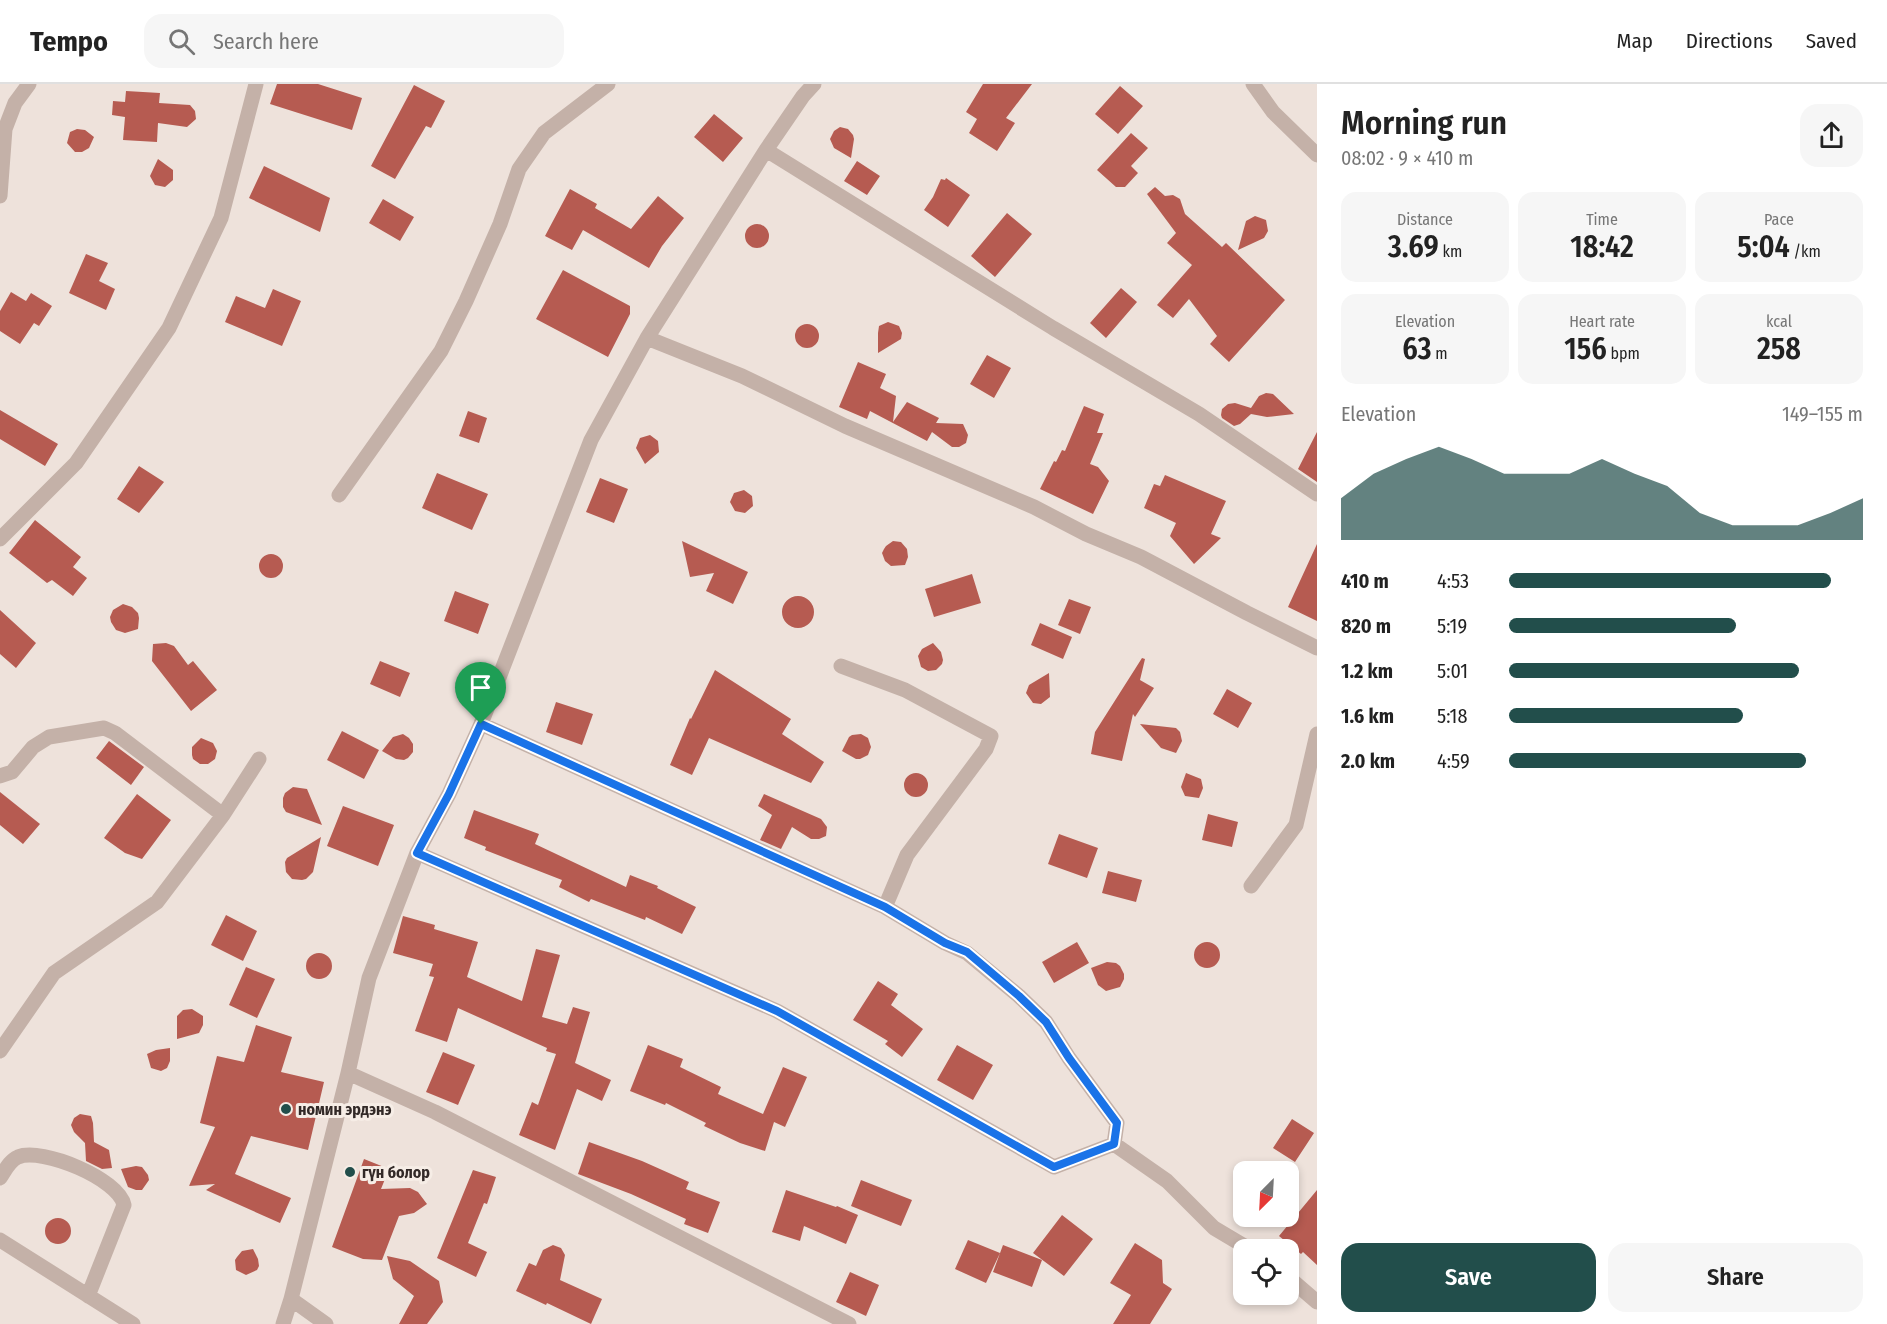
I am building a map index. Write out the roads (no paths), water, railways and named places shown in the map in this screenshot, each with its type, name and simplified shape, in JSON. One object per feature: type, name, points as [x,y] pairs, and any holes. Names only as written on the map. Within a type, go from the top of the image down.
[{"type":"street","points":[[0,196],[5,129],[15,104],[29,84]]},
{"type":"street","points":[[0,539],[76,463],[169,328],[221,218],[256,84]]},
{"type":"street","points":[[339,495],[441,351],[500,224],[519,169],[544,133],[608,84]]},
{"type":"street","points":[[283,1324],[348,1073],[369,978],[417,853],[449,794],[481,724],[591,440],[647,338],[766,150],[803,96],[814,84]]},
{"type":"street","points":[[1253,84],[1273,112],[1317,155]]},
{"type":"street","points":[[766,150],[1043,322],[1199,414],[1317,494]]},
{"type":"street","points":[[647,338],[742,376],[845,426],[1034,507],[1086,534],[1141,557],[1317,648]]},
{"type":"street","points":[[841,666],[906,690],[991,736],[986,749],[907,855],[885,907]]},
{"type":"street","points":[[481,724],[885,907],[945,943],[967,952],[1046,1022],[1069,1058],[1117,1123],[1114,1144]]},
{"type":"street","points":[[0,776],[12,772],[33,747],[49,737],[104,728],[115,733],[223,815]]},
{"type":"street","points":[[1251,886],[1296,825],[1317,734]]},
{"type":"street","points":[[0,1051],[54,973],[157,902],[223,815],[259,759]]},
{"type":"street","points":[[417,853],[777,1011],[1054,1167],[1114,1144]]},
{"type":"street","points":[[348,1073],[435,1112],[849,1324]]},
{"type":"street","points":[[1114,1144],[1167,1181],[1214,1228],[1233,1239]]},
{"type":"street","points":[[0,1178],[9,1164],[17,1157],[30,1154],[72,1164],[115,1189],[123,1198],[124,1205],[88,1296]]},
{"type":"street","points":[[0,1240],[133,1324]]},
{"type":"street","points":[[1299,1286],[1317,1302]]},
{"type":"street","points":[[291,1299],[326,1324]]},
{"type":"place","name":"номин эрдэнэ","points":[[286,1109]]},
{"type":"place","name":"гүн болор","points":[[350,1172]]}]
